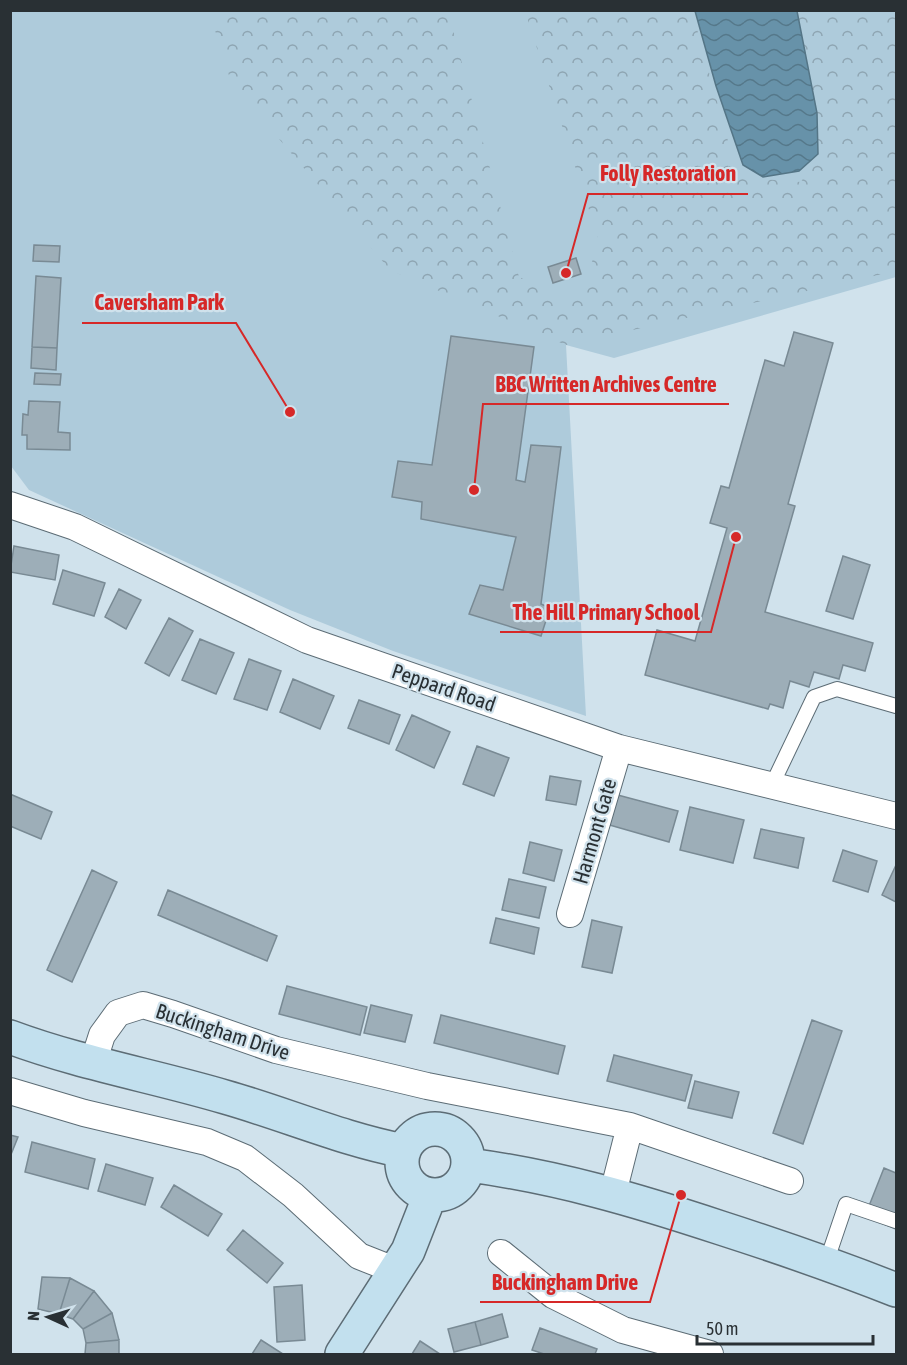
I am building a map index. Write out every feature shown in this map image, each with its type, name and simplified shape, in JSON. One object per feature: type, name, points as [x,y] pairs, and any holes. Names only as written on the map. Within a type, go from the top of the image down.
[{"type":"main road","points":[[10,1037],[93,1063],[226,1097],[375,1145],[404,1151]]},
{"type":"main road","points":[[428,1129],[450,1132],[460,1139],[466,1148],[469,1165],[464,1180],[458,1188],[440,1196],[419,1192],[404,1174],[402,1163],[404,1151],[409,1141],[428,1129]]},
{"type":"main road","points":[[469,1165],[515,1171],[613,1193],[826,1263],[897,1290]]},
{"type":"main road","points":[[342,1354],[408,1251],[430,1195]]},
{"type":"street","name":"Peppard Road","points":[[10,505],[75,528],[308,640],[619,748],[897,816]]},
{"type":"street","name":"Harmont Gate","points":[[570,914],[619,748]]},
{"type":"street","name":"Buckingham Drive","points":[[93,1063],[102,1035],[118,1012],[143,1005],[276,1050],[427,1086],[630,1126],[790,1181]]},
{"type":"street","points":[[10,1090],[84,1113],[207,1142],[244,1158],[293,1195],[359,1256],[397,1270]]},
{"type":"street","points":[[613,1193],[630,1126]]},
{"type":"street","points":[[501,1253],[553,1295],[623,1330],[710,1354]]},
{"type":"lane","points":[[771,787],[814,697],[837,689],[897,706]]},
{"type":"lane","points":[[826,1263],[846,1204],[897,1221]]},
{"type":"green space","points":[[11,11],[896,11],[896,277],[614,358],[566,345],[586,716],[393,651],[290,610],[29,490],[11,466]]},
{"type":"green space","points":[[209,11],[448,11],[519,277],[574,301],[600,244],[525,11],[692,11],[738,177],[801,182],[818,154],[780,11],[896,11],[896,271],[566,345],[390,270],[231,82]]},
{"type":"water","points":[[695,11],[797,11],[817,113],[818,154],[799,171],[763,177],[743,165],[716,86]]},
{"type":"building","points":[[34,245],[60,246],[59,262],[33,261]]},
{"type":"building","points":[[576,258],[581,274],[553,283],[548,267]]},
{"type":"building","points":[[36,276],[61,278],[57,348],[32,347]]},
{"type":"building","points":[[794,332],[833,343],[788,504],[795,506],[765,612],[873,643],[865,671],[843,665],[839,679],[814,672],[809,687],[790,681],[783,708],[770,704],[768,709],[645,675],[657,630],[695,641],[727,528],[710,523],[721,486],[729,488],[765,360],[784,366]]},
{"type":"building","points":[[451,336],[534,347],[516,480],[525,482],[531,445],[561,447],[541,604],[550,608],[541,636],[469,614],[480,585],[503,590],[516,537],[421,519],[422,502],[392,497],[398,461],[432,465]]},
{"type":"building","points":[[32,347],[57,348],[56,370],[31,368]]},
{"type":"building","points":[[35,373],[61,374],[60,385],[34,384]]},
{"type":"building","points":[[29,401],[60,402],[58,432],[70,433],[70,450],[27,449],[27,435],[22,435],[23,414],[28,415]]},
{"type":"building","points":[[14,546],[59,555],[55,580],[10,572]]},
{"type":"building","points":[[843,556],[870,565],[853,619],[826,611]]},
{"type":"building","points":[[63,570],[105,583],[94,616],[53,604]]},
{"type":"building","points":[[119,589],[141,600],[126,629],[105,617]]},
{"type":"building","points":[[169,618],[193,631],[169,676],[145,663]]},
{"type":"building","points":[[200,639],[234,653],[216,694],[182,680]]},
{"type":"building","points":[[249,659],[281,671],[267,710],[234,699]]},
{"type":"building","points":[[293,679],[334,696],[320,729],[280,712]]},
{"type":"building","points":[[359,700],[400,715],[389,744],[348,728]]},
{"type":"building","points":[[412,715],[450,732],[434,768],[396,750]]},
{"type":"building","points":[[477,746],[509,758],[494,796],[463,784]]},
{"type":"building","points":[[550,776],[581,781],[576,805],[546,800]]},
{"type":"building","points":[[10,794],[52,812],[41,839],[10,826]]},
{"type":"building","points":[[614,794],[678,811],[669,842],[606,824]]},
{"type":"building","points":[[690,807],[744,820],[733,863],[680,850]]},
{"type":"building","points":[[761,829],[804,838],[798,868],[754,858]]},
{"type":"building","points":[[530,842],[562,850],[554,881],[523,873]]},
{"type":"building","points":[[843,850],[877,861],[868,892],[833,881]]},
{"type":"building","points":[[896,865],[896,902],[882,895]]},
{"type":"building","points":[[92,870],[117,882],[72,982],[47,970]]},
{"type":"building","points":[[509,879],[546,887],[539,918],[502,910]]},
{"type":"building","points":[[168,890],[277,936],[267,961],[158,915]]},
{"type":"building","points":[[496,918],[539,928],[534,954],[490,943]]},
{"type":"building","points":[[592,920],[622,927],[612,973],[582,967]]},
{"type":"building","points":[[287,986],[367,1007],[360,1035],[279,1014]]},
{"type":"building","points":[[371,1005],[412,1015],[405,1042],[364,1033]]},
{"type":"building","points":[[441,1015],[565,1046],[558,1074],[434,1043]]},
{"type":"building","points":[[812,1020],[842,1031],[803,1144],[773,1133]]},
{"type":"building","points":[[614,1055],[692,1075],[685,1101],[607,1081]]},
{"type":"building","points":[[695,1081],[739,1092],[732,1118],[688,1108]]},
{"type":"building","points":[[10,1135],[18,1137],[10,1157]]},
{"type":"building","points":[[32,1142],[95,1159],[88,1189],[25,1172]]},
{"type":"building","points":[[106,1164],[153,1178],[145,1205],[98,1191]]},
{"type":"building","points":[[884,1168],[896,1173],[896,1229],[865,1216]]},
{"type":"building","points":[[174,1185],[222,1214],[208,1236],[161,1207]]},
{"type":"building","points":[[243,1230],[283,1263],[267,1283],[227,1250]]},
{"type":"building","points":[[42,1277],[70,1278],[59,1314],[38,1309]]},
{"type":"building","points":[[70,1278],[94,1291],[73,1319],[59,1314]]},
{"type":"building","points":[[302,1285],[305,1340],[277,1342],[274,1287]]},
{"type":"building","points":[[94,1291],[112,1313],[83,1329],[73,1319]]},
{"type":"building","points":[[112,1313],[119,1340],[86,1343],[83,1329]]},
{"type":"building","points":[[502,1314],[508,1337],[481,1345],[475,1322]]},
{"type":"building","points":[[475,1322],[481,1345],[454,1352],[448,1329]]},
{"type":"building","points":[[540,1328],[597,1349],[595,1354],[544,1354],[532,1350]]},
{"type":"building","points":[[119,1340],[119,1354],[85,1354],[86,1343]]},
{"type":"building","points":[[261,1340],[283,1354],[252,1354]]},
{"type":"building","points":[[420,1341],[440,1354],[412,1354]]},
{"type":"place","name":"Folly Restoration","points":[[566,273]]},
{"type":"place","name":"Caversham Park","points":[[290,412]]},
{"type":"place","name":"BBC Written Archives Centre","points":[[474,490]]},
{"type":"place","name":"The Hill Primary School","points":[[736,537]]},
{"type":"place","name":"Buckingham Drive","points":[[681,1195]]}]
